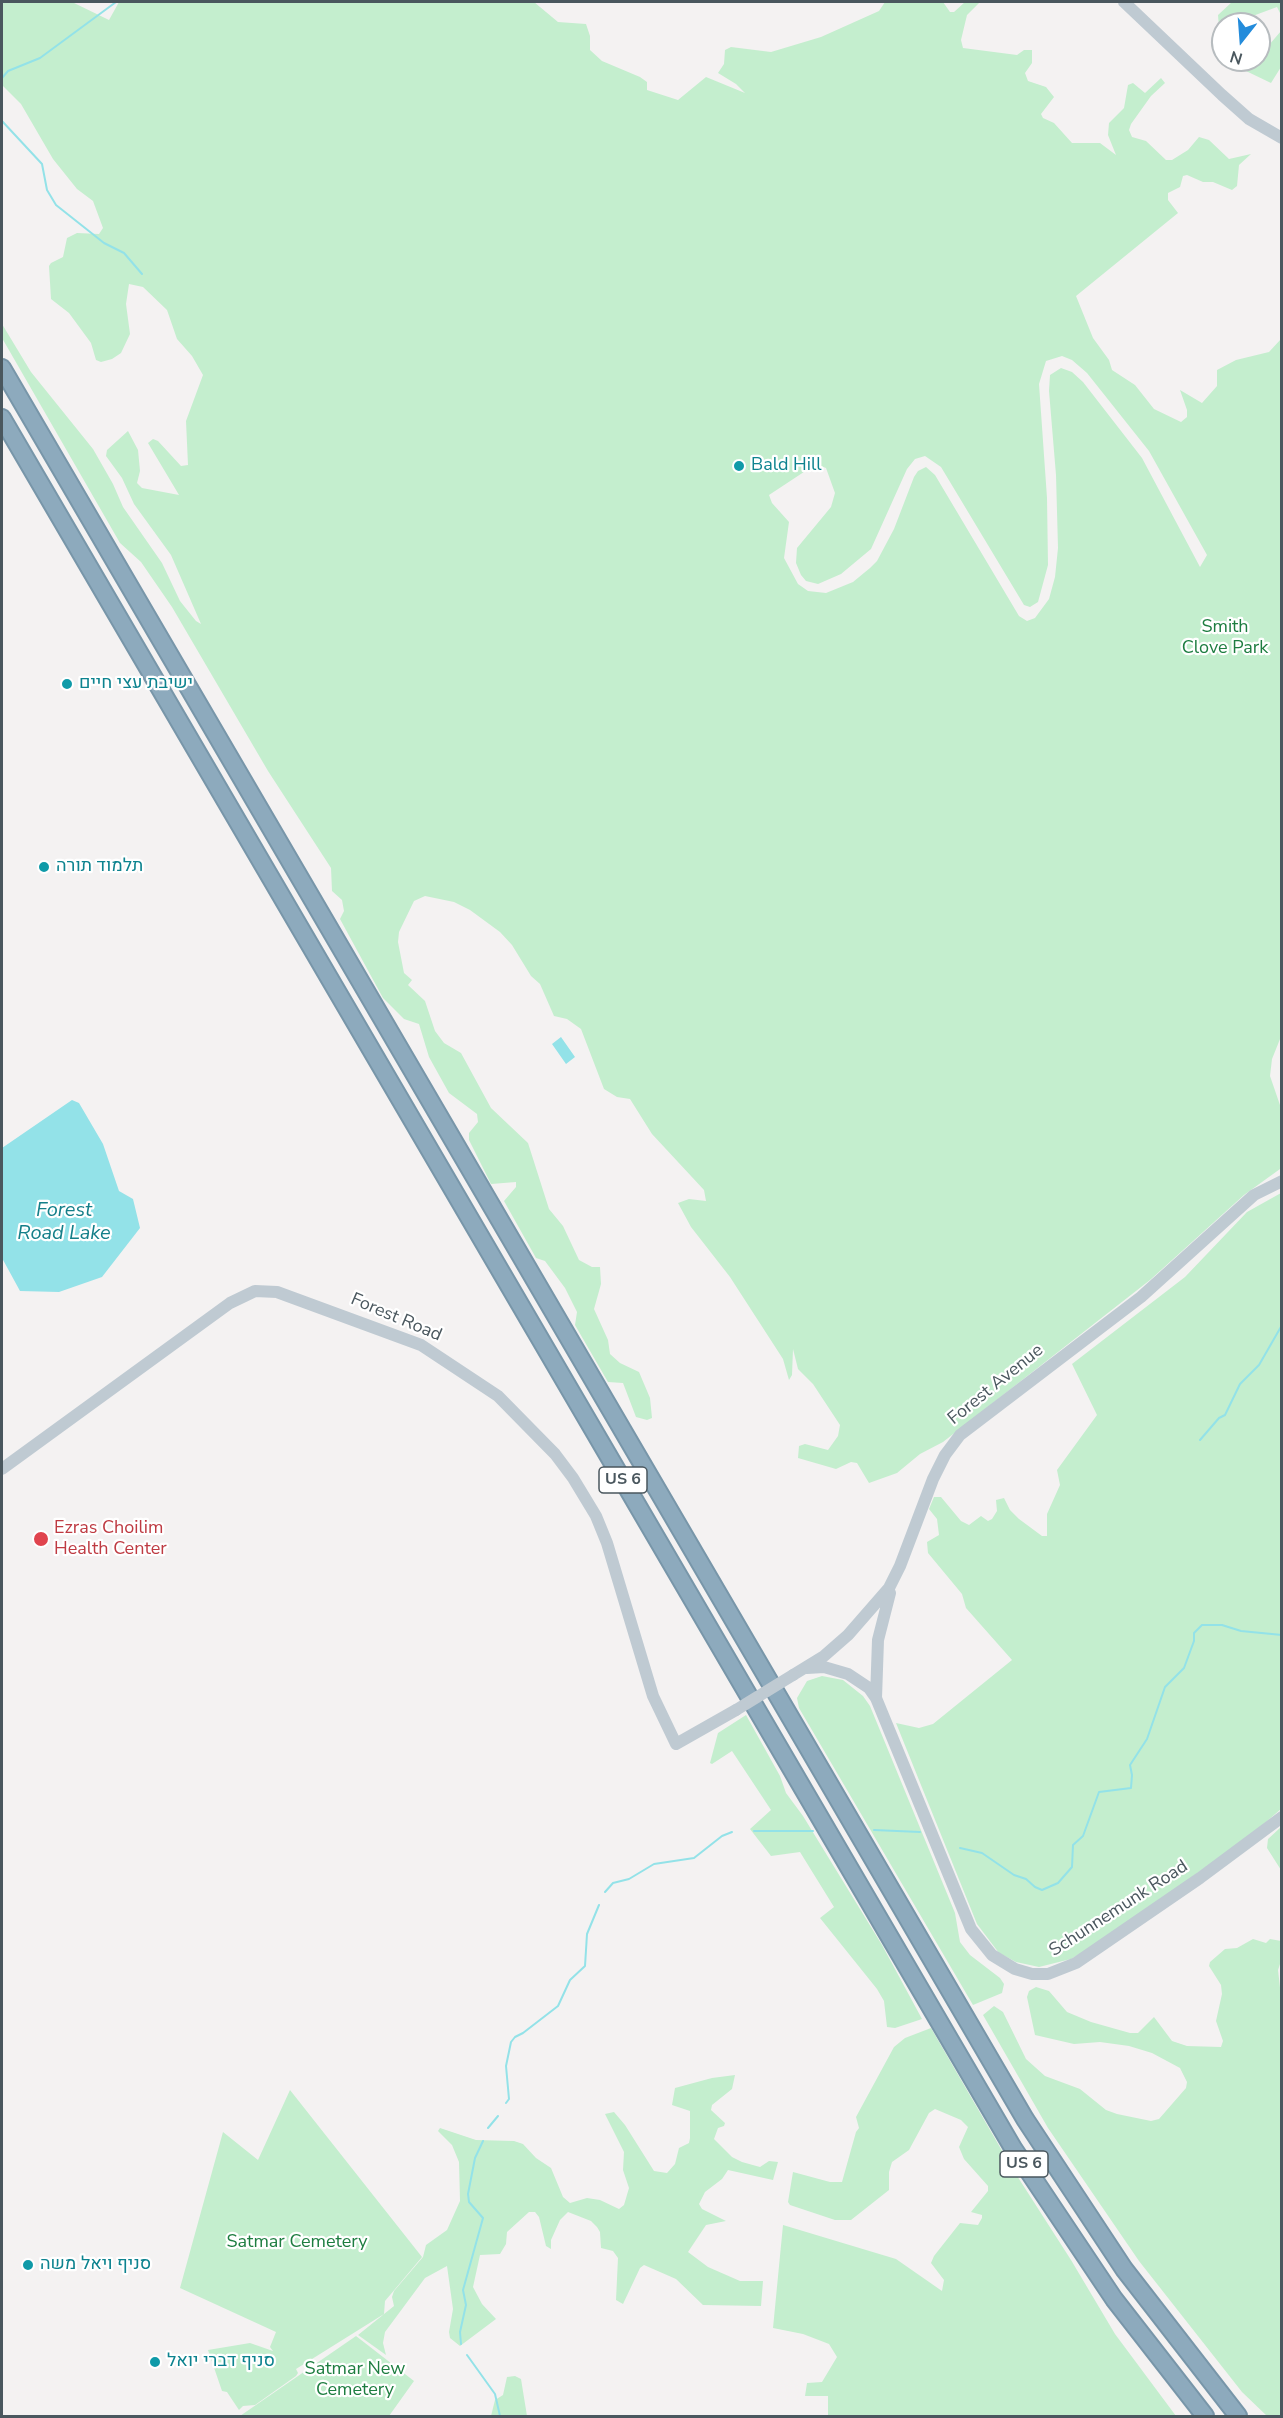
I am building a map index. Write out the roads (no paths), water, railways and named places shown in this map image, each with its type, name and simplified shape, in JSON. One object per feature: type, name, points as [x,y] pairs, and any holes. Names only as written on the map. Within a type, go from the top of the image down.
[{"type":"highway","name":"US 6","points":[[2,368],[1025,2119],[1089,2219],[1159,2318],[1238,2416]]},
{"type":"highway","name":"US 6","points":[[2,418],[1013,2148],[1114,2299],[1204,2416]]},
{"type":"highway","points":[[1159,2318],[1249,2416]]},
{"type":"highway","points":[[1186,2394],[1199,2416]]},
{"type":"street","points":[[1124,2],[1249,119],[1281,138]]},
{"type":"street","name":"Forest Avenue","points":[[676,1744],[807,1668],[857,1626],[895,1578],[933,1479],[945,1455],[960,1436],[1141,1297],[1254,1195],[1281,1181]]},
{"type":"street","name":"Forest Road","points":[[2,1469],[242,1296],[263,1290],[277,1292],[381,1329],[441,1357],[498,1396],[555,1454],[573,1478],[596,1516],[607,1543],[653,1696],[676,1744]]},
{"type":"street","name":"Schunnemunk Road","points":[[876,1698],[878,1640],[895,1578]]},
{"type":"street","name":"Schunnemunk Road","points":[[807,1668],[824,1667],[848,1674],[863,1683],[876,1698],[971,1929],[992,1955],[1007,1966],[1025,1972],[1048,1974],[1076,1963],[1200,1878],[1281,1817]]},
{"type":"water","points":[[561,1037],[575,1057],[566,1064],[552,1044]]},
{"type":"water","name":"Forest Road Lake","points":[[72,1100],[79,1103],[103,1144],[119,1191],[133,1199],[140,1228],[102,1277],[59,1292],[20,1291],[2,1258],[2,1148]]},
{"type":"waterway","points":[[2,78],[8,71],[40,58],[116,2]]},
{"type":"waterway","points":[[2,121],[42,164],[47,190],[56,205],[104,243],[124,253],[142,274]]},
{"type":"waterway","points":[[1200,1440],[1219,1418],[1225,1415],[1240,1384],[1259,1365],[1282,1325]]},
{"type":"waterway","points":[[960,1848],[982,1853],[1014,1875],[1026,1879],[1042,1890],[1058,1883],[1072,1867],[1073,1845],[1083,1836],[1099,1792],[1131,1788],[1130,1765],[1147,1739],[1165,1687],[1184,1668],[1194,1641],[1194,1633],[1202,1625],[1222,1625],[1241,1631],[1282,1635]]},
{"type":"waterway","points":[[874,1830],[920,1832]]},
{"type":"waterway","points":[[754,1831],[813,1831]]},
{"type":"waterway","points":[[605,1892],[613,1883],[629,1879],[654,1864],[694,1858],[722,1836],[732,1832]]},
{"type":"waterway","points":[[506,2103],[509,2099],[506,2066],[511,2042],[558,2006],[570,1980],[585,1966],[587,1934],[599,1905]]},
{"type":"waterway","points":[[488,2128],[498,2116]]},
{"type":"waterway","points":[[461,2344],[460,2332],[466,2305],[463,2290],[483,2218],[469,2202],[468,2194],[475,2158],[483,2141]]},
{"type":"waterway","points":[[467,2355],[495,2394],[500,2416]]},
{"type":"place","name":"Bald Hill","points":[[739,466]]},
{"type":"place","name":"ישיבת עצי חיים","points":[[67,684]]},
{"type":"place","name":"תלמוד תורה","points":[[44,867]]},
{"type":"place","name":"Ezras Choilim Health Center","points":[[41,1539]]},
{"type":"place","name":"סניף ויאל משה","points":[[28,2265]]},
{"type":"place","name":"סניף דברי יואל","points":[[155,2362]]},
{"type":"park label","name":"Smith Clove Park","points":[[1225,638]]},
{"type":"park label","name":"Satmar Cemetery","points":[[297,2243]]},
{"type":"park label","name":"Satmar New Cemetery","points":[[355,2380]]}]
